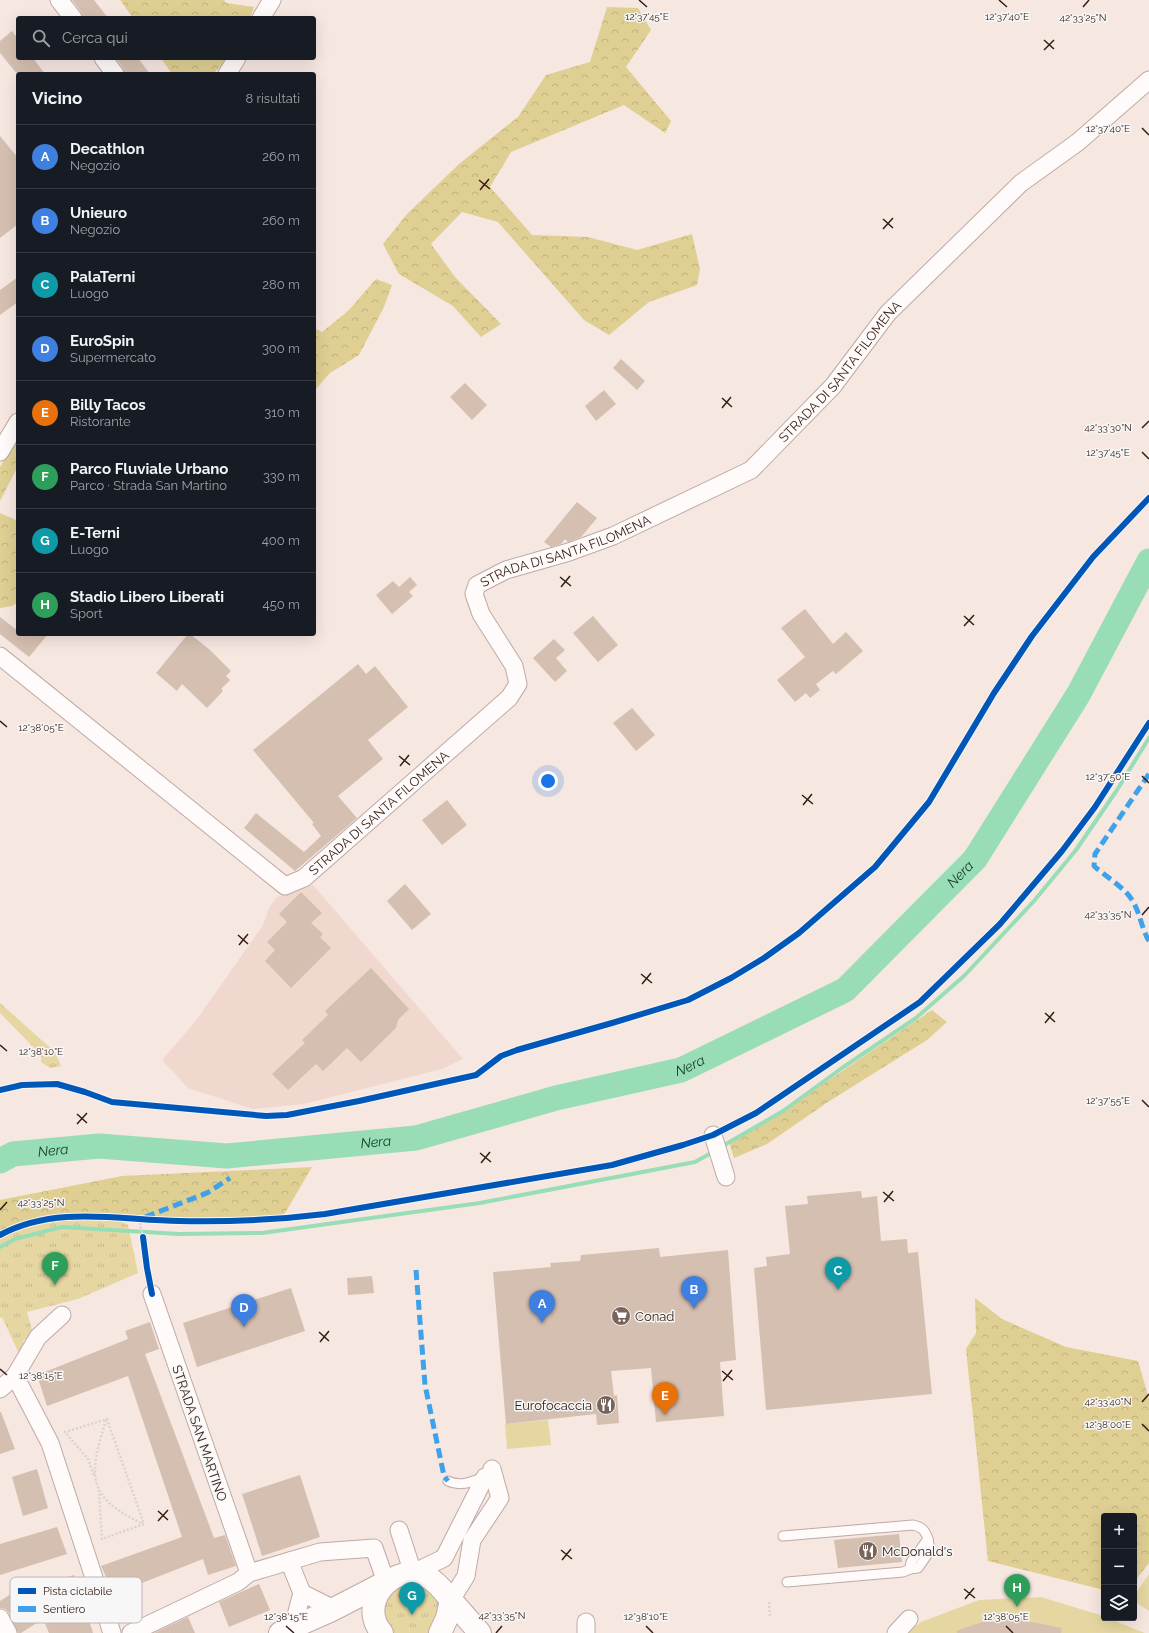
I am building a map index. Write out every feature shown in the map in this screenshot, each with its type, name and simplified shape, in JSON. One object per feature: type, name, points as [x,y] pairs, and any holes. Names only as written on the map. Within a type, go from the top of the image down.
[{"type":"main road","points":[[286,1630],[334,1609],[396,1576],[413,1573],[429,1578],[438,1585],[480,1633]]},
{"type":"main road","points":[[382,1633],[374,1618],[374,1605],[378,1592],[386,1582]]},
{"type":"main road","points":[[440,1633],[447,1618],[451,1600]]},
{"type":"street","points":[[59,0],[71,16]]},
{"type":"street","points":[[262,16],[272,0]]},
{"type":"street","points":[[104,60],[114,72]]},
{"type":"street","points":[[228,72],[236,60]]},
{"type":"street","name":"STRADA DI SANTA FILOMENA","points":[[0,656],[285,886],[304,878],[509,698],[518,684],[514,666],[481,614],[474,594],[477,585],[506,570],[613,536],[750,470],[833,386],[888,313],[1021,183],[1078,142],[1149,80]]},
{"type":"street","points":[[0,452],[16,425]]},
{"type":"street","points":[[713,1135],[726,1177]]},
{"type":"street","name":"STRADA SAN MARTINO","points":[[152,1294],[249,1573]]},
{"type":"street","points":[[0,1389],[15,1376],[38,1337],[62,1315]]},
{"type":"street","points":[[15,1376],[50,1443],[94,1577]]},
{"type":"street","points":[[131,1633],[238,1582],[249,1573],[320,1552],[374,1548],[401,1537],[413,1573],[444,1558],[488,1473]]},
{"type":"street","points":[[451,1600],[466,1576],[472,1540],[500,1498],[488,1473]]},
{"type":"street","points":[[374,1548],[386,1582]]},
{"type":"street","points":[[289,1561],[302,1593],[334,1609]]},
{"type":"street","points":[[286,1630],[302,1593]]},
{"type":"street","points":[[0,1618],[8,1633]]},
{"type":"street","points":[[896,1633],[909,1619]]},
{"type":"street","points":[[109,1623],[112,1633]]},
{"type":"lane","points":[[448,1480],[455,1484],[464,1484],[488,1473]]},
{"type":"lane","points":[[783,1536],[913,1525],[921,1527],[926,1532],[928,1539],[911,1562],[910,1569],[904,1572],[787,1582]]},
{"type":"path","points":[[140,1220],[145,1246]]},
{"type":"path","points":[[107,1419],[65,1432],[88,1459],[94,1475],[99,1490],[102,1539],[144,1524]]},
{"type":"path","points":[[94,1475],[96,1457],[107,1419]]},
{"type":"path","points":[[107,1419],[144,1524]]},
{"type":"path","points":[[99,1490],[114,1507],[144,1524]]},
{"type":"path","points":[[769,1602],[770,1618]]},
{"type":"shaded area","points":[[313,885],[463,1059],[442,1069],[304,1104],[253,1109],[188,1088],[162,1060],[195,1022],[263,925],[269,908],[277,897]]},
{"type":"green space","points":[[120,0],[224,0],[226,3],[254,7],[251,16],[132,16]]},
{"type":"green space","points":[[607,7],[638,8],[651,30],[626,67],[671,121],[665,133],[624,105],[511,152],[490,187],[532,235],[588,237],[637,250],[692,234],[700,269],[697,285],[649,302],[609,335],[584,320],[498,222],[462,212],[431,244],[455,277],[501,324],[481,337],[453,306],[399,274],[383,244],[407,214],[459,164],[518,117],[546,75],[590,62]]},
{"type":"green space","points":[[162,60],[227,60],[215,72],[171,72]]},
{"type":"green space","points":[[376,279],[392,285],[384,307],[359,355],[330,373],[316,389],[316,329],[322,332],[348,311]]},
{"type":"green space","points":[[16,439],[16,470],[0,501],[0,467]]},
{"type":"green space","points":[[0,513],[16,520],[16,603],[12,606],[0,608]]},
{"type":"green space","points":[[0,1003],[55,1052],[61,1066],[50,1068],[41,1062],[41,1055],[0,1013]]},
{"type":"green space","points":[[932,1010],[947,1022],[927,1040],[828,1102],[767,1144],[734,1158],[729,1142],[807,1095]]},
{"type":"green space","points":[[312,1167],[281,1220],[114,1218],[15,1226],[0,1236],[0,1200],[122,1176]]},
{"type":"green space","points":[[114,1218],[128,1225],[138,1273],[78,1299],[27,1312],[33,1333],[23,1341],[34,1360],[27,1371],[2,1317],[0,1318],[0,1236],[15,1226]]},
{"type":"green space","points":[[975,1298],[1002,1319],[1066,1347],[1138,1361],[1149,1399],[1149,1563],[1137,1578],[1137,1513],[1101,1513],[1101,1589],[988,1561],[966,1349],[976,1333]]},
{"type":"green space","points":[[548,1420],[551,1445],[507,1449],[505,1424]]},
{"type":"green space","points":[[1149,1574],[1149,1611],[1137,1603],[1137,1592]]},
{"type":"green space","points":[[422,1582],[442,1604],[436,1633],[388,1633],[381,1604],[392,1587]]},
{"type":"green space","points":[[1041,1597],[1100,1615],[1101,1621],[1115,1621],[1145,1633],[908,1633],[921,1622],[979,1600]]},
{"type":"building","points":[[72,0],[94,0],[106,16],[82,16]]},
{"type":"building","points":[[12,31],[16,36],[16,60],[34,60],[44,72],[16,73],[0,53],[0,41]]},
{"type":"building","points":[[117,60],[140,60],[148,72],[124,72]]},
{"type":"building","points":[[0,136],[16,156],[16,226],[0,238]]},
{"type":"building","points":[[16,278],[16,303],[0,315],[0,290]]},
{"type":"building","points":[[621,359],[645,381],[637,390],[613,368]]},
{"type":"building","points":[[465,383],[487,405],[472,420],[450,397]]},
{"type":"building","points":[[604,390],[616,404],[596,421],[585,406]]},
{"type":"building","points":[[577,502],[597,518],[581,537],[568,542],[565,539],[561,544],[551,547],[544,542]]},
{"type":"building","points":[[410,577],[417,585],[409,592],[413,596],[392,614],[376,595],[393,581],[399,587]]},
{"type":"building","points":[[805,609],[833,644],[846,632],[863,651],[836,674],[833,671],[816,684],[820,690],[810,698],[806,693],[795,702],[777,680],[805,657],[781,628]]},
{"type":"building","points":[[593,616],[618,645],[598,662],[573,633]]},
{"type":"building","points":[[0,617],[16,629],[16,636],[46,636],[29,657],[0,634]]},
{"type":"building","points":[[186,636],[192,636],[210,650],[231,671],[226,676],[230,680],[221,689],[223,691],[207,708],[182,684],[177,691],[156,673]]},
{"type":"building","points":[[554,639],[565,650],[556,658],[567,671],[555,682],[533,658]]},
{"type":"building","points":[[358,664],[366,674],[375,666],[408,707],[368,740],[383,759],[338,796],[357,818],[295,871],[244,828],[256,813],[304,852],[321,836],[312,824],[314,823],[253,750]]},
{"type":"building","points":[[632,708],[655,735],[636,751],[613,723]]},
{"type":"building","points":[[447,800],[467,825],[442,845],[422,820]]},
{"type":"building","points":[[405,884],[431,914],[412,930],[387,901]]},
{"type":"building","points":[[301,892],[322,913],[311,923],[323,934],[320,937],[331,948],[291,988],[265,961],[275,950],[267,942],[287,922],[279,914]]},
{"type":"building","points":[[371,968],[409,1009],[398,1020],[396,1028],[361,1062],[347,1048],[323,1071],[316,1064],[288,1090],[272,1074],[305,1043],[302,1040],[328,1015],[325,1011]]},
{"type":"building","points":[[861,1191],[862,1198],[877,1196],[881,1241],[907,1239],[908,1253],[918,1252],[932,1394],[766,1410],[754,1268],[767,1266],[766,1257],[790,1254],[785,1206],[808,1204],[807,1196]]},
{"type":"building","points":[[659,1248],[660,1257],[728,1250],[736,1360],[720,1362],[724,1416],[656,1422],[651,1368],[611,1371],[614,1396],[617,1395],[619,1423],[597,1425],[596,1414],[506,1424],[493,1272],[551,1267],[550,1263],[580,1261],[581,1255]]},
{"type":"building","points":[[372,1276],[374,1293],[348,1295],[347,1278]]},
{"type":"building","points":[[291,1288],[305,1331],[197,1367],[183,1323]]},
{"type":"building","points":[[150,1322],[159,1349],[145,1354],[214,1538],[225,1535],[236,1566],[208,1575],[203,1559],[142,1583],[142,1577],[106,1577],[101,1566],[182,1537],[128,1376],[47,1406],[37,1375],[128,1339],[125,1331]]},
{"type":"building","points":[[0,1412],[15,1449],[0,1454]]},
{"type":"building","points":[[37,1469],[48,1508],[23,1516],[12,1477]]},
{"type":"building","points":[[300,1475],[320,1537],[262,1556],[242,1494]]},
{"type":"building","points":[[57,1527],[67,1554],[0,1575],[0,1544]]},
{"type":"building","name":"McDonald's","points":[[899,1534],[902,1562],[838,1568],[834,1540]]},
{"type":"building","points":[[259,1584],[270,1610],[229,1627],[219,1602]]},
{"type":"building","points":[[10,1595],[10,1615],[5,1609],[0,1608],[0,1601]]},
{"type":"building","points":[[188,1617],[195,1633],[154,1633]]},
{"type":"building","points":[[1022,1620],[1062,1628],[1061,1633],[957,1633],[956,1631],[985,1621]]},
{"type":"building","points":[[14,1623],[37,1623],[21,1633],[18,1633]]},
{"type":"building","points":[[45,1623],[90,1623],[93,1633],[49,1633]]},
{"type":"waterway","name":"Nera","points":[[0,1161],[13,1154],[99,1146],[227,1156],[416,1138],[556,1098],[681,1070],[845,990],[975,859],[1078,695],[1149,561]]},
{"type":"waterway","points":[[721,1147],[783,1111],[842,1068],[916,1018],[964,976],[1034,901],[1076,850],[1117,790],[1149,738]]},
{"type":"waterway","points":[[0,1247],[15,1239],[62,1227],[179,1234],[262,1233],[480,1203],[695,1162],[713,1152]]},
{"type":"marked path","points":[[1149,774],[1095,854],[1094,866],[1118,885],[1130,897],[1149,941]]},
{"type":"marked path","points":[[145,1217],[207,1193],[230,1178]]},
{"type":"marked path","points":[[416,1270],[425,1385],[444,1476],[448,1481]]},
{"type":"cycle path","points":[[0,1090],[22,1085],[57,1084],[112,1102],[266,1116],[287,1115],[359,1101],[476,1075],[501,1056],[688,1000],[731,978],[764,958],[799,933],[875,867],[929,802],[994,693],[1032,636],[1093,557],[1149,498]]},
{"type":"cycle path","points":[[0,1235],[21,1226],[43,1220],[65,1217],[88,1216],[179,1221],[216,1221],[271,1219],[325,1214],[612,1165],[713,1135],[756,1113],[920,1002],[1000,924],[1062,851],[1095,807],[1149,723]]},
{"type":"cycle path","points":[[143,1237],[152,1294]]},
{"type":"place","name":"Parco Fluviale Urbano","points":[[55,1285]]},
{"type":"place","name":"PalaTerni","points":[[838,1290]]},
{"type":"place","name":"Unieuro","points":[[694,1309]]},
{"type":"place","name":"Conad","points":[[621,1316]]},
{"type":"place","name":"Decathlon","points":[[542,1323]]},
{"type":"place","name":"EuroSpin","points":[[244,1327]]},
{"type":"place","name":"Eurofocaccia","points":[[606,1405]]},
{"type":"place","name":"Billy Tacos","points":[[665,1415]]},
{"type":"place","name":"McDonald's","points":[[868,1551]]},
{"type":"place","name":"Stadio Libero Liberati","points":[[1017,1607]]},
{"type":"place","name":"E-Terni","points":[[412,1615]]}]
